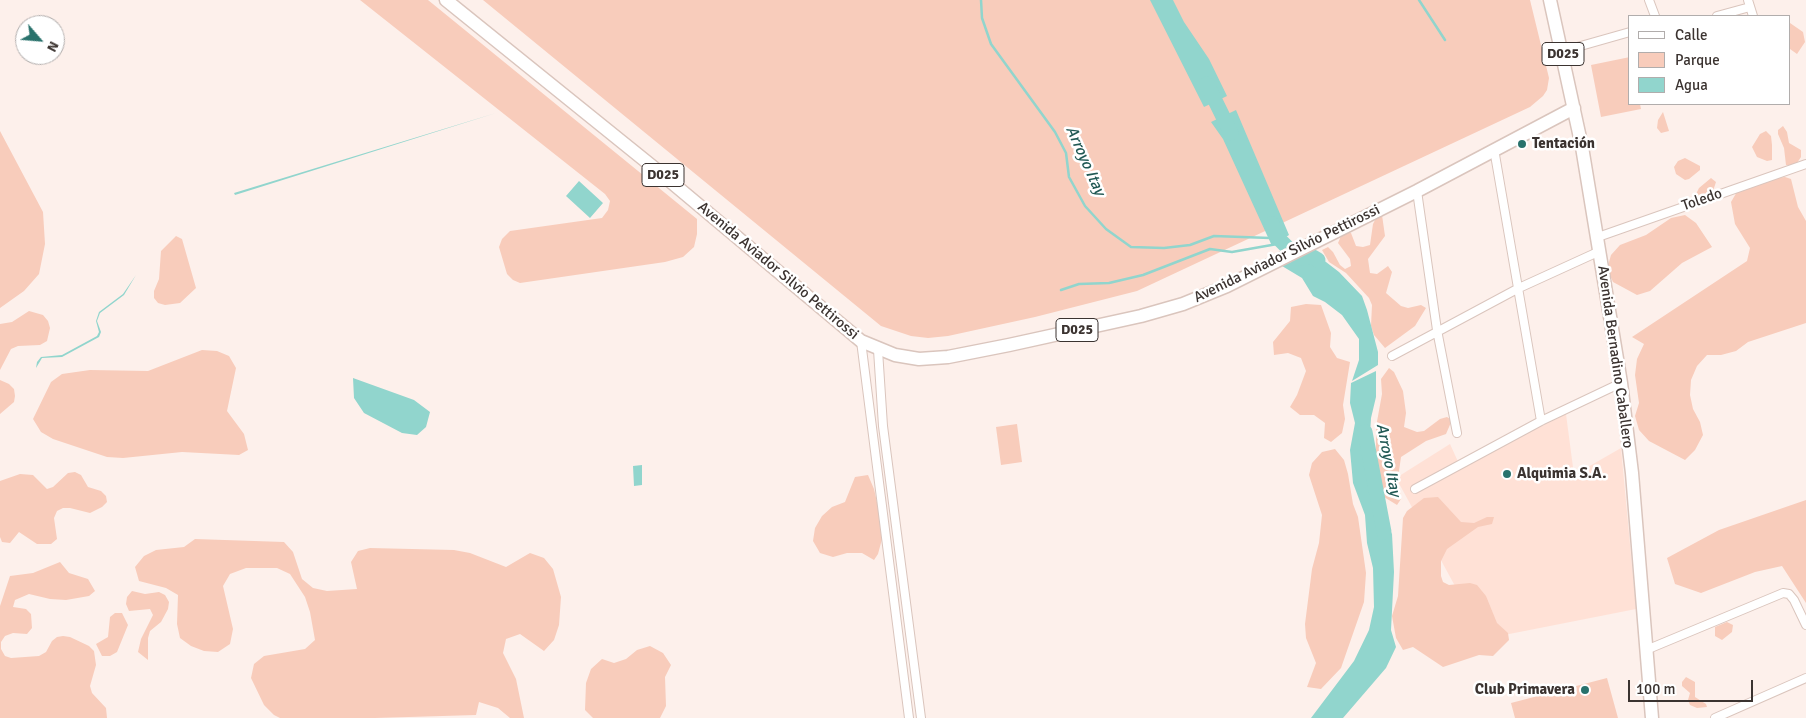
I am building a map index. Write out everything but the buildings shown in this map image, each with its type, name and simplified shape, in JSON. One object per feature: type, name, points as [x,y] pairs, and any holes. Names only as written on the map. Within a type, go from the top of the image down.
[{"type":"main road","name":"Avenida Aviador Silvio Pettirossi","points":[[446,0],[658,170],[861,342],[878,350],[919,359],[948,357],[1009,345],[1141,316],[1183,304],[1227,286],[1417,191],[1574,108]]},
{"type":"main road","name":"Avenida Bernadino Caballero","points":[[1550,0],[1563,51],[1598,237],[1621,383],[1632,473],[1652,718]]},
{"type":"street","points":[[1649,0],[1655,15]]},
{"type":"street","points":[[1720,15],[1749,4]]},
{"type":"street","points":[[1563,51],[1628,33]]},
{"type":"street","points":[[1494,149],[1519,288],[1540,422]]},
{"type":"street","name":"Toledo","points":[[1598,237],[1806,164]]},
{"type":"street","points":[[1417,191],[1437,330],[1457,433]]},
{"type":"street","points":[[1392,356],[1437,330],[1519,288],[1600,251]]},
{"type":"street","points":[[861,342],[909,718]]},
{"type":"street","points":[[878,350],[883,426],[921,718]]},
{"type":"street","points":[[1415,489],[1540,422],[1621,383]]},
{"type":"street","points":[[1646,650],[1783,593],[1789,594],[1794,600],[1806,625]]},
{"type":"street","points":[[898,634],[909,633]]},
{"type":"street","points":[[1715,718],[1806,678]]},
{"type":"street","points":[[1734,710],[1737,718]]},
{"type":"shaded area","name":"Alquimia S.A.","points":[[1566,414],[1574,475],[1621,448],[1636,609],[1484,639],[1396,478],[1450,444],[1460,466]]},
{"type":"green space","points":[[360,0],[428,0],[697,219],[697,234],[694,247],[683,257],[665,262],[520,283],[513,280],[507,274],[499,247],[502,239],[510,231],[602,218],[608,210],[610,201],[605,194]]},
{"type":"green space","points":[[483,0],[1530,0],[1549,78],[1547,90],[1530,107],[1137,291],[1035,317],[948,336],[928,338],[911,336],[881,326]]},
{"type":"green space","points":[[1791,24],[1803,32],[1805,42],[1797,54],[1791,50]]},
{"type":"green space","points":[[1628,57],[1628,105],[1640,105],[1641,109],[1601,117],[1591,65]]},
{"type":"green space","points":[[1663,112],[1669,131],[1661,133],[1657,128],[1658,120]]},
{"type":"green space","points":[[1783,126],[1787,132],[1789,143],[1801,150],[1801,157],[1795,166],[1786,165],[1784,148],[1778,134],[1778,130]]},
{"type":"green space","points":[[0,131],[43,212],[45,244],[39,274],[24,291],[0,308]]},
{"type":"green space","points":[[1766,131],[1771,136],[1772,145],[1772,160],[1767,161],[1757,157],[1752,147],[1760,134]]},
{"type":"green space","points":[[1685,158],[1700,166],[1700,170],[1685,180],[1676,174],[1674,167],[1678,161]]},
{"type":"green space","points":[[1785,177],[1791,179],[1798,207],[1806,221],[1806,323],[1748,342],[1736,351],[1721,355],[1707,355],[1697,366],[1691,380],[1690,395],[1703,435],[1695,450],[1685,460],[1649,441],[1639,430],[1635,416],[1639,403],[1635,375],[1637,359],[1644,344],[1632,337],[1747,261],[1750,248],[1735,224],[1731,202],[1738,190],[1764,179]]},
{"type":"green space","points":[[1711,178],[1716,182],[1711,197],[1693,200],[1699,188]]},
{"type":"green space","points":[[1382,215],[1385,236],[1368,259],[1370,273],[1377,274],[1388,266],[1392,272],[1386,293],[1401,306],[1408,308],[1421,305],[1426,308],[1415,326],[1385,348],[1374,335],[1371,326],[1372,305],[1369,298],[1346,273],[1329,262],[1322,250],[1328,247],[1340,265],[1345,269],[1351,266],[1350,259],[1338,243],[1341,236],[1345,231],[1351,233],[1356,246],[1370,245],[1373,224],[1376,218]]},
{"type":"green space","points":[[1685,215],[1696,223],[1712,247],[1682,263],[1650,291],[1637,295],[1613,282],[1607,269],[1611,255],[1620,245],[1646,235],[1671,218]]},
{"type":"green space","points":[[176,236],[182,239],[196,288],[180,303],[165,305],[158,303],[154,298],[154,291],[159,279],[161,251]]},
{"type":"green space","points":[[1306,304],[1321,305],[1331,333],[1330,347],[1337,358],[1350,362],[1343,405],[1345,419],[1342,433],[1331,442],[1324,438],[1325,423],[1314,415],[1300,415],[1290,407],[1297,395],[1306,371],[1301,358],[1288,353],[1274,355],[1273,342],[1290,321],[1291,307]]},
{"type":"green space","points":[[29,311],[43,315],[48,321],[50,328],[47,341],[40,345],[18,346],[11,349],[0,370],[0,324],[12,322]]},
{"type":"green space","points":[[202,350],[217,351],[229,356],[236,368],[227,411],[244,434],[248,450],[239,455],[182,452],[123,458],[107,457],[53,439],[41,432],[33,419],[51,382],[62,374],[90,370],[148,371]]},
{"type":"green space","points":[[1389,368],[1394,372],[1403,391],[1406,413],[1404,427],[1417,432],[1424,431],[1440,419],[1447,417],[1452,420],[1446,434],[1426,441],[1401,457],[1398,478],[1401,499],[1397,505],[1384,497],[1378,483],[1376,462],[1376,427],[1382,394],[1381,379]]},
{"type":"green space","points":[[0,380],[9,384],[14,389],[15,396],[14,402],[0,414]]},
{"type":"green space","points":[[1017,424],[1022,462],[1001,465],[996,427]]},
{"type":"green space","points":[[1335,449],[1344,460],[1348,474],[1353,504],[1358,517],[1366,573],[1364,602],[1341,668],[1321,689],[1307,687],[1316,663],[1306,638],[1305,624],[1312,569],[1319,543],[1322,515],[1309,475],[1312,463],[1322,452]]},
{"type":"green space","points":[[75,472],[81,475],[88,487],[101,491],[106,496],[107,502],[102,507],[90,513],[70,508],[63,508],[57,511],[54,518],[57,539],[51,544],[37,544],[19,532],[10,543],[2,542],[0,537],[0,481],[20,474],[33,475],[47,489],[53,487],[68,473]]},
{"type":"green space","points":[[868,475],[874,489],[882,524],[882,539],[878,554],[874,560],[862,553],[847,553],[833,557],[820,553],[813,541],[815,528],[822,516],[832,507],[845,502],[855,477]]},
{"type":"green space","points":[[1438,497],[1461,522],[1474,523],[1487,517],[1494,517],[1492,524],[1478,527],[1447,549],[1441,561],[1441,576],[1443,582],[1449,585],[1470,583],[1477,585],[1486,596],[1497,623],[1508,633],[1509,640],[1493,656],[1479,655],[1443,667],[1413,647],[1403,650],[1396,638],[1392,616],[1398,596],[1403,518],[1407,511],[1424,498]]},
{"type":"green space","points":[[1806,500],[1806,603],[1782,566],[1755,572],[1701,593],[1675,584],[1667,558],[1719,530]]},
{"type":"green space","points":[[195,539],[284,542],[293,552],[302,579],[313,588],[327,591],[357,589],[351,562],[358,551],[370,548],[454,550],[470,553],[506,567],[530,553],[544,558],[553,569],[561,597],[559,625],[554,640],[544,651],[520,634],[506,639],[503,653],[516,679],[524,718],[510,718],[498,708],[479,702],[476,715],[280,718],[274,715],[264,705],[251,678],[254,664],[264,656],[305,649],[315,640],[305,597],[290,574],[277,568],[246,568],[230,574],[223,586],[233,629],[230,644],[218,652],[204,651],[191,646],[180,638],[177,624],[178,595],[166,588],[139,581],[135,567],[144,556],[156,550],[184,547]]},
{"type":"green space","points":[[60,562],[69,573],[88,579],[95,591],[89,596],[66,600],[50,599],[29,594],[15,600],[13,607],[26,609],[31,614],[32,628],[27,634],[13,633],[5,636],[1,642],[1,649],[5,656],[11,658],[39,656],[46,652],[52,641],[57,637],[63,636],[70,637],[89,646],[94,651],[96,665],[90,686],[92,693],[106,708],[107,718],[0,718],[0,606],[10,576],[33,573]]},
{"type":"green space","points":[[132,591],[145,594],[159,592],[165,595],[169,602],[168,609],[161,622],[150,631],[148,638],[148,660],[138,652],[141,639],[153,615],[150,609],[129,611],[126,604],[127,597]]},
{"type":"green space","points":[[115,613],[122,613],[128,625],[117,652],[110,656],[102,656],[96,644],[108,637],[110,617]]},
{"type":"green space","points":[[1727,622],[1733,625],[1732,632],[1722,640],[1715,636],[1715,627]]},
{"type":"green space","points":[[650,646],[663,653],[671,665],[665,677],[666,706],[660,718],[593,718],[585,710],[586,683],[591,669],[602,659],[614,663],[626,659],[637,650]]},
{"type":"green space","points":[[1686,677],[1695,682],[1695,697],[1706,704],[1707,707],[1697,708],[1690,705],[1688,700],[1690,693],[1682,686],[1682,682]]},
{"type":"green space","name":"Club Primavera","points":[[1607,678],[1618,718],[1515,718],[1511,703]]},
{"type":"water","points":[[1150,0],[1173,0],[1184,22],[1209,59],[1227,96],[1204,107]]},
{"type":"water","points":[[1236,110],[1289,235],[1272,246],[1223,139],[1211,122]]},
{"type":"water","points":[[496,113],[235,195],[234,193]]},
{"type":"water","points":[[579,181],[603,203],[590,218],[566,196]]},
{"type":"water","points":[[1313,252],[1339,272],[1362,296],[1367,310],[1378,352],[1378,365],[1352,381],[1359,360],[1359,339],[1342,315],[1325,302],[1313,296],[1302,278],[1282,266]]},
{"type":"water","points":[[136,275],[124,295],[100,313],[97,321],[101,332],[99,337],[62,357],[42,358],[36,368],[37,362],[41,357],[62,355],[97,336],[99,332],[96,321],[99,312],[123,294]]},
{"type":"water","points":[[1376,371],[1376,397],[1371,418],[1368,467],[1373,496],[1392,534],[1394,572],[1391,630],[1396,647],[1386,668],[1343,718],[1311,718],[1354,661],[1369,630],[1374,607],[1373,568],[1367,543],[1365,515],[1353,483],[1350,450],[1355,423],[1350,403],[1351,383]]},
{"type":"water","points":[[353,378],[414,400],[430,412],[426,427],[417,435],[402,433],[364,413],[354,398]]},
{"type":"water","points":[[642,465],[642,485],[634,486],[633,466]]},
{"type":"waterway","name":"Arroyo Itay","points":[[981,0],[982,18],[991,44],[1055,132],[1066,153],[1069,177],[1085,206],[1106,229],[1131,247],[1164,248],[1190,245],[1214,236],[1270,238]]},
{"type":"waterway","points":[[1419,0],[1445,40]]},
{"type":"waterway","name":"Arroyo Itay","points":[[1207,84],[1231,133]]},
{"type":"waterway","name":"Arroyo Itay","points":[[1272,224],[1278,238],[1298,258],[1313,257],[1318,260]]},
{"type":"waterway","points":[[1061,290],[1079,284],[1109,283],[1143,275],[1210,249],[1232,252],[1283,243]]},
{"type":"waterway","name":"Arroyo Itay","points":[[1365,432],[1384,532]]},
{"type":"place","name":"Tentación","points":[[1522,144]]},
{"type":"place","name":"Alquimia S.A.","points":[[1507,474]]},
{"type":"place","name":"Club Primavera","points":[[1585,690]]}]
